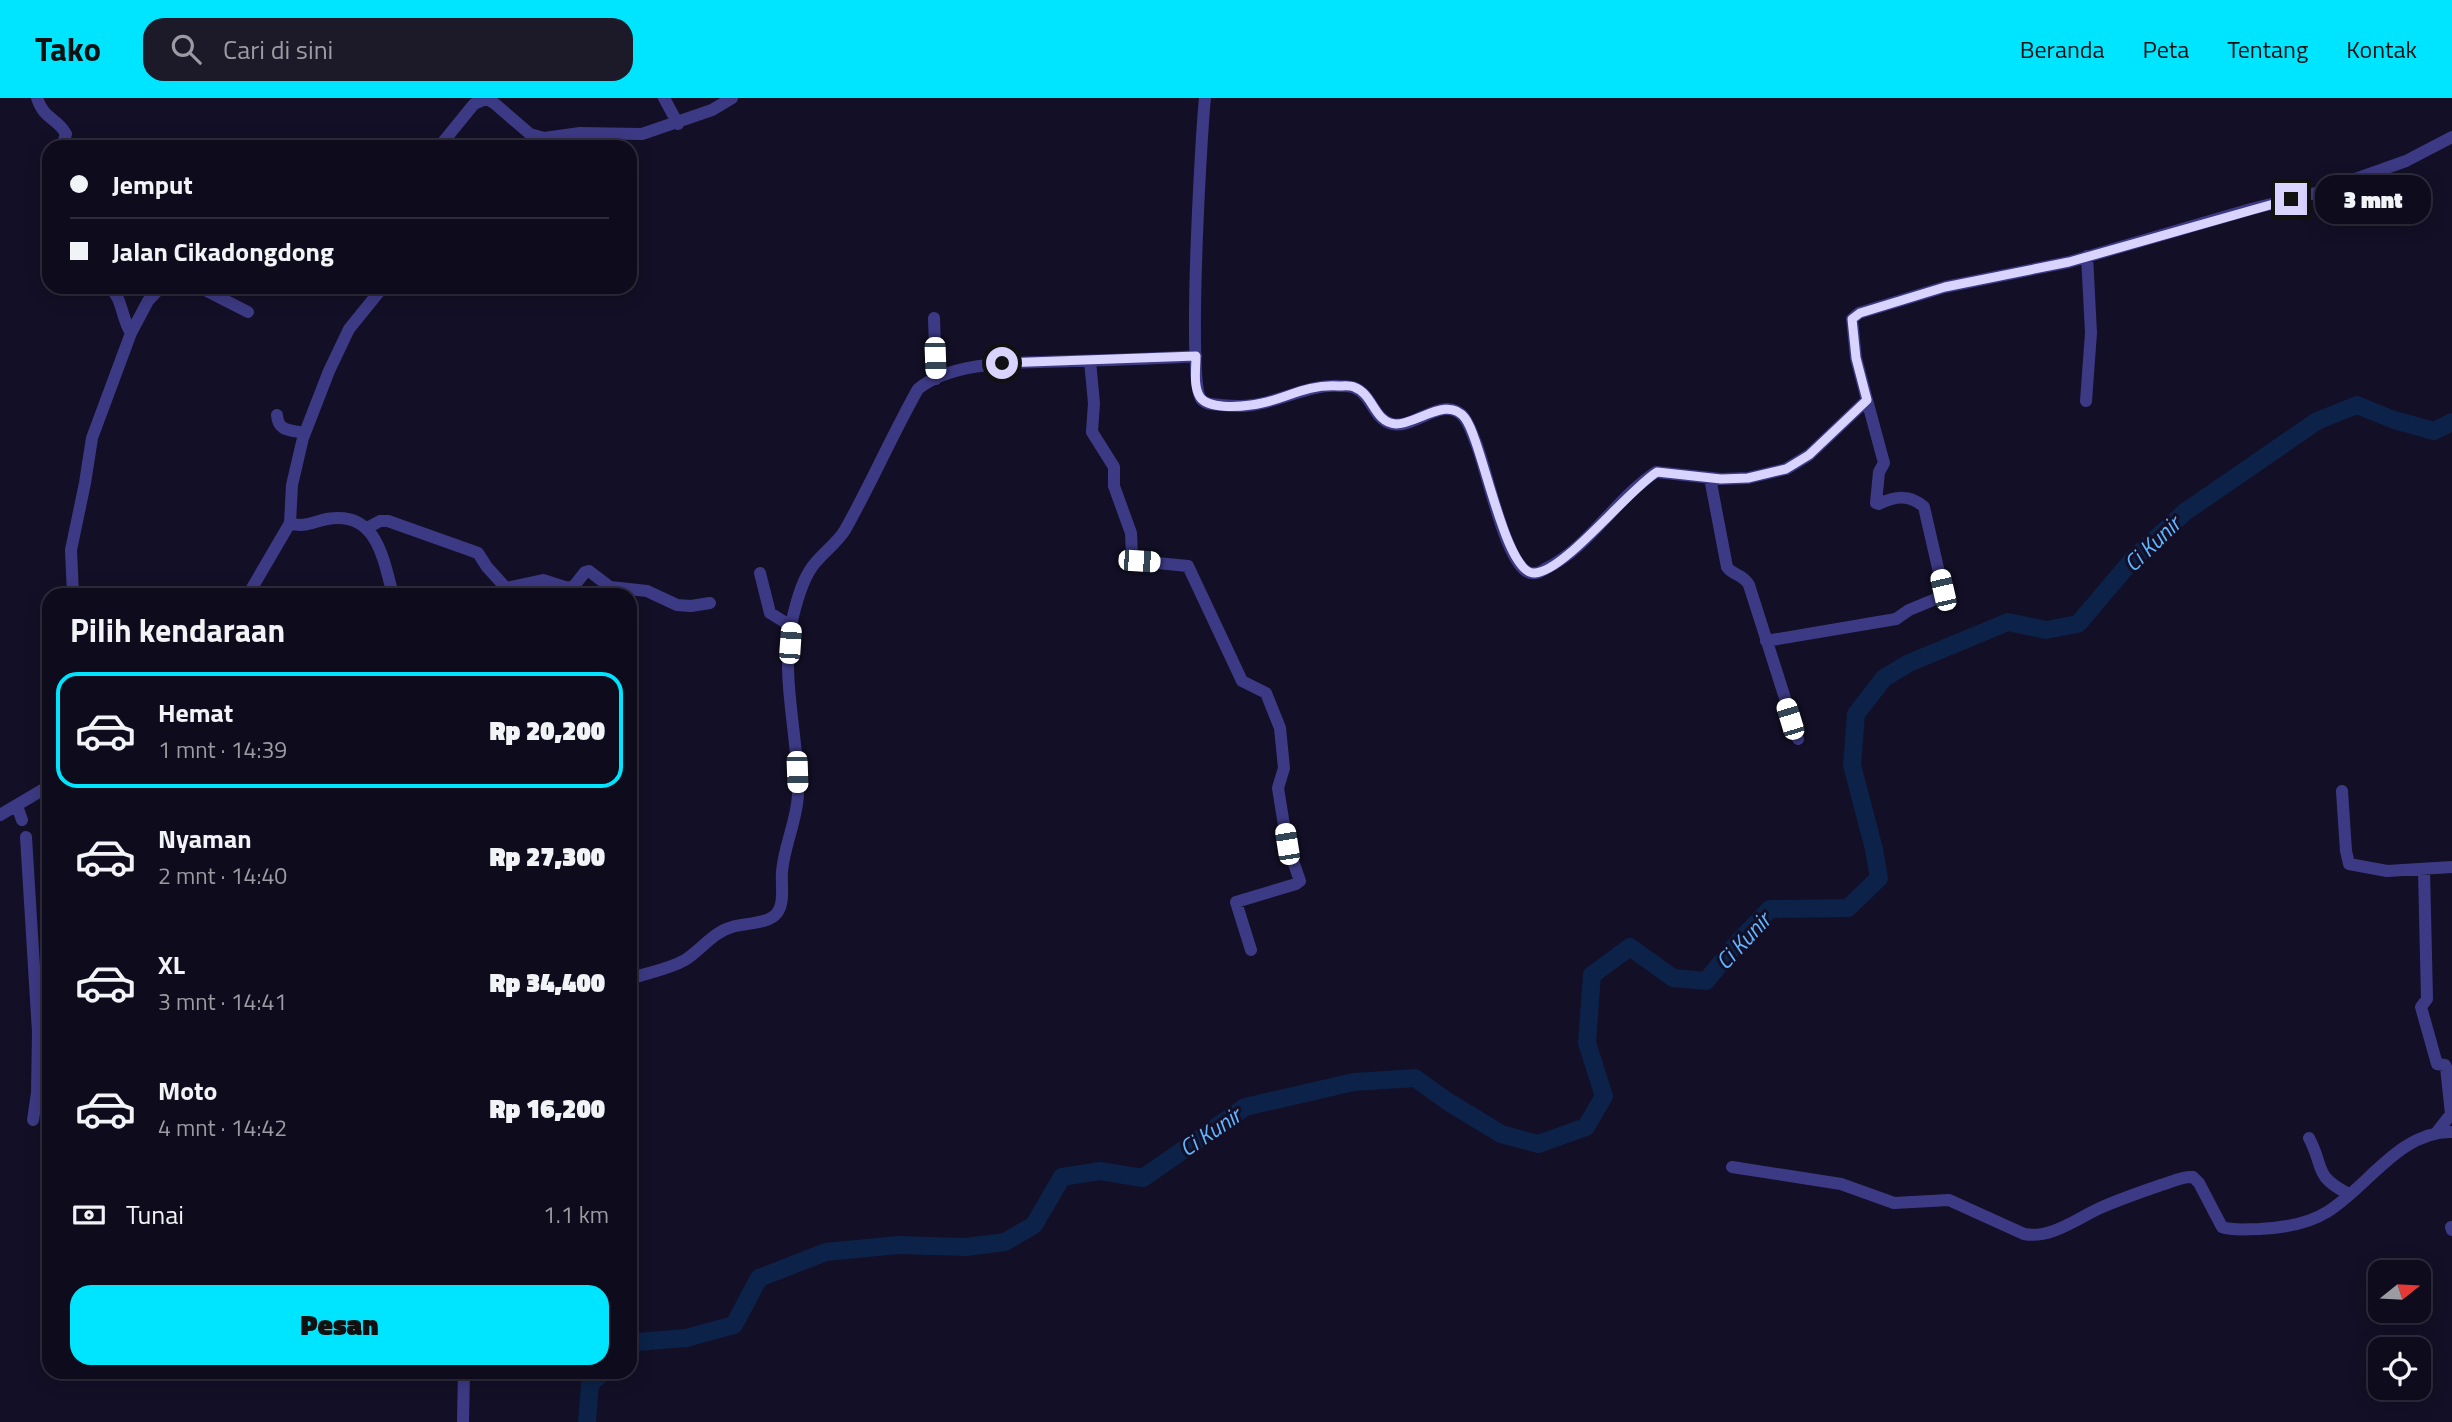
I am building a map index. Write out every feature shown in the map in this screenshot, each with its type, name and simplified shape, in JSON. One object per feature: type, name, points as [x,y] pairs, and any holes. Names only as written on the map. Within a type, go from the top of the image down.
[{"type":"street","points":[[37,98],[41,111],[62,128],[65,134],[64,140]]},
{"type":"street","points":[[664,98],[678,124]]},
{"type":"street","points":[[445,140],[474,104],[486,99],[530,134],[544,138],[580,132],[642,134],[678,124],[712,110],[732,98]]},
{"type":"street","points":[[1205,98],[1198,175],[1196,356],[1196,386],[1202,400],[1210,404],[1252,405],[1322,385],[1354,387],[1366,396],[1381,418],[1390,424],[1408,423],[1439,410],[1457,411],[1465,417],[1480,454],[1509,547],[1527,572],[1544,570],[1570,551],[1588,537],[1622,500],[1657,472],[1710,478],[1748,478],[1786,469],[1809,455],[1867,400]]},
{"type":"street","points":[[1766,641],[1889,621],[1942,596],[1943,590],[1924,507],[1907,498],[1876,503],[1879,472],[1884,463],[1856,358],[1852,319],[1855,316],[1945,287],[2069,262],[2316,193],[2406,161],[2452,137]]},
{"type":"street","points":[[2086,401],[2091,333],[2087,256]]},
{"type":"street","points":[[116,294],[131,332]]},
{"type":"street","points":[[73,588],[71,550],[92,438],[131,332],[154,294]]},
{"type":"street","points":[[213,294],[248,312]]},
{"type":"street","points":[[252,588],[290,523],[292,485],[305,433],[329,372],[349,329],[377,294]]},
{"type":"street","points":[[934,318],[936,379]]},
{"type":"street","points":[[637,977],[672,967],[689,957],[716,934],[730,927],[775,916],[781,906],[782,871],[798,797],[789,704],[791,626],[799,595],[810,570],[842,535],[918,389],[956,372],[1002,363],[1196,356]]},
{"type":"street","points":[[1090,360],[1094,402],[1092,432],[1114,467],[1114,486],[1132,535],[1133,557],[1136,561],[1188,566],[1212,611],[1240,678],[1245,684],[1266,693],[1279,724],[1284,766],[1278,790],[1287,844],[1299,882],[1237,901],[1251,950]]},
{"type":"street","points":[[277,415],[279,425],[283,429],[305,433]]},
{"type":"street","points":[[1710,478],[1727,566],[1731,572],[1746,580],[1798,739]]},
{"type":"street","points":[[290,523],[300,527],[338,517],[349,518],[367,528],[375,541],[391,588]]},
{"type":"street","points":[[367,528],[380,521],[388,521],[478,553],[494,577],[506,588],[543,580],[568,588],[574,586],[584,572],[589,571],[610,587],[617,588]]},
{"type":"street","points":[[760,573],[770,613],[791,626]]},
{"type":"street","points":[[637,591],[647,592],[677,605],[710,603]]},
{"type":"street","points":[[0,814],[42,790]]},
{"type":"street","points":[[2342,791],[2346,851],[2350,864],[2387,871],[2452,867]]},
{"type":"street","points":[[17,806],[22,820]]},
{"type":"street","points":[[26,837],[38,1032],[37,1093],[33,1120]]},
{"type":"street","points":[[2424,870],[2427,999],[2420,1005],[2437,1063],[2446,1067],[2451,1114],[2437,1132]]},
{"type":"street","points":[[1732,1167],[1841,1184],[1894,1203],[1949,1200],[2024,1234],[2035,1236],[2114,1202],[2193,1177],[2199,1183],[2219,1224],[2231,1229],[2277,1228],[2316,1218],[2329,1211],[2404,1148],[2423,1136],[2452,1132]]},
{"type":"street","points":[[2309,1138],[2325,1180],[2349,1195]]},
{"type":"street","points":[[463,1422],[464,1379]]},
{"type":"waterway","name":"Ci Kunir","points":[[637,1342],[686,1338],[734,1325],[759,1278],[826,1252],[898,1245],[966,1247],[1005,1242],[1034,1225],[1062,1177],[1100,1171],[1143,1178],[1245,1107],[1354,1082],[1415,1078],[1501,1134],[1538,1144],[1586,1127],[1604,1096],[1587,1043],[1592,975],[1630,947],[1673,978],[1706,981],[1770,909],[1848,908],[1879,878],[1852,765],[1856,714],[1884,678],[1909,663],[2008,622],[2046,630],[2078,624],[2133,559],[2185,512],[2317,421],[2357,405],[2394,420],[2434,431],[2452,422]]},
{"type":"waterway","name":"Ci Kunir","points":[[587,1422],[590,1384],[595,1379]]},
{"type":"route","points":[[1002,363],[1196,356],[1196,386],[1205,403],[1252,405],[1322,385],[1354,387],[1366,396],[1381,418],[1390,424],[1408,423],[1439,410],[1457,411],[1465,417],[1480,454],[1509,547],[1520,565],[1527,572],[1535,573],[1552,565],[1588,537],[1622,500],[1657,472],[1721,479],[1748,478],[1786,469],[1809,455],[1867,400],[1856,358],[1852,319],[1860,313],[1945,287],[2069,262],[2291,199]]}]
